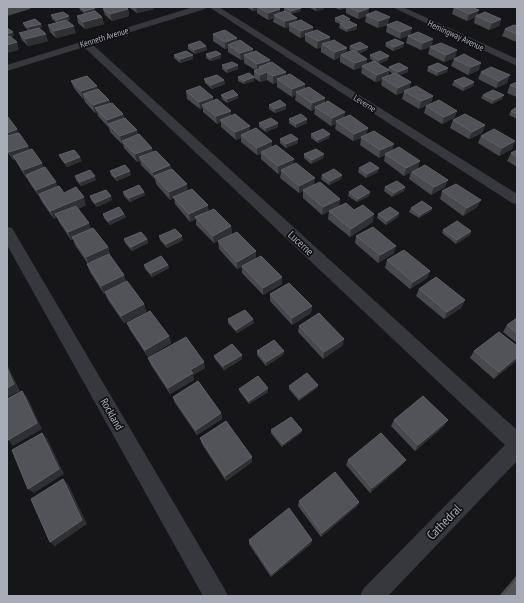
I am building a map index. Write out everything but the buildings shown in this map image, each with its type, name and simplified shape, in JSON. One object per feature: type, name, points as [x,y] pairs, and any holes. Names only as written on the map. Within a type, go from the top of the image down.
[{"type":"main road","points":[[7,12],[26,7]]},
{"type":"street","name":"Kenneth Avenue","points":[[7,68],[202,7]]},
{"type":"street","name":"Leverne","points":[[213,7],[517,200]]},
{"type":"street","name":"Hemingway Avenue","points":[[396,7],[517,63]]},
{"type":"street","points":[[406,12],[419,7]]},
{"type":"street","name":"Lucerne","points":[[85,43],[517,442]]},
{"type":"street","name":"Rockland","points":[[7,232],[216,596]]},
{"type":"street","name":"Cathedral","points":[[372,596],[517,447]]}]
